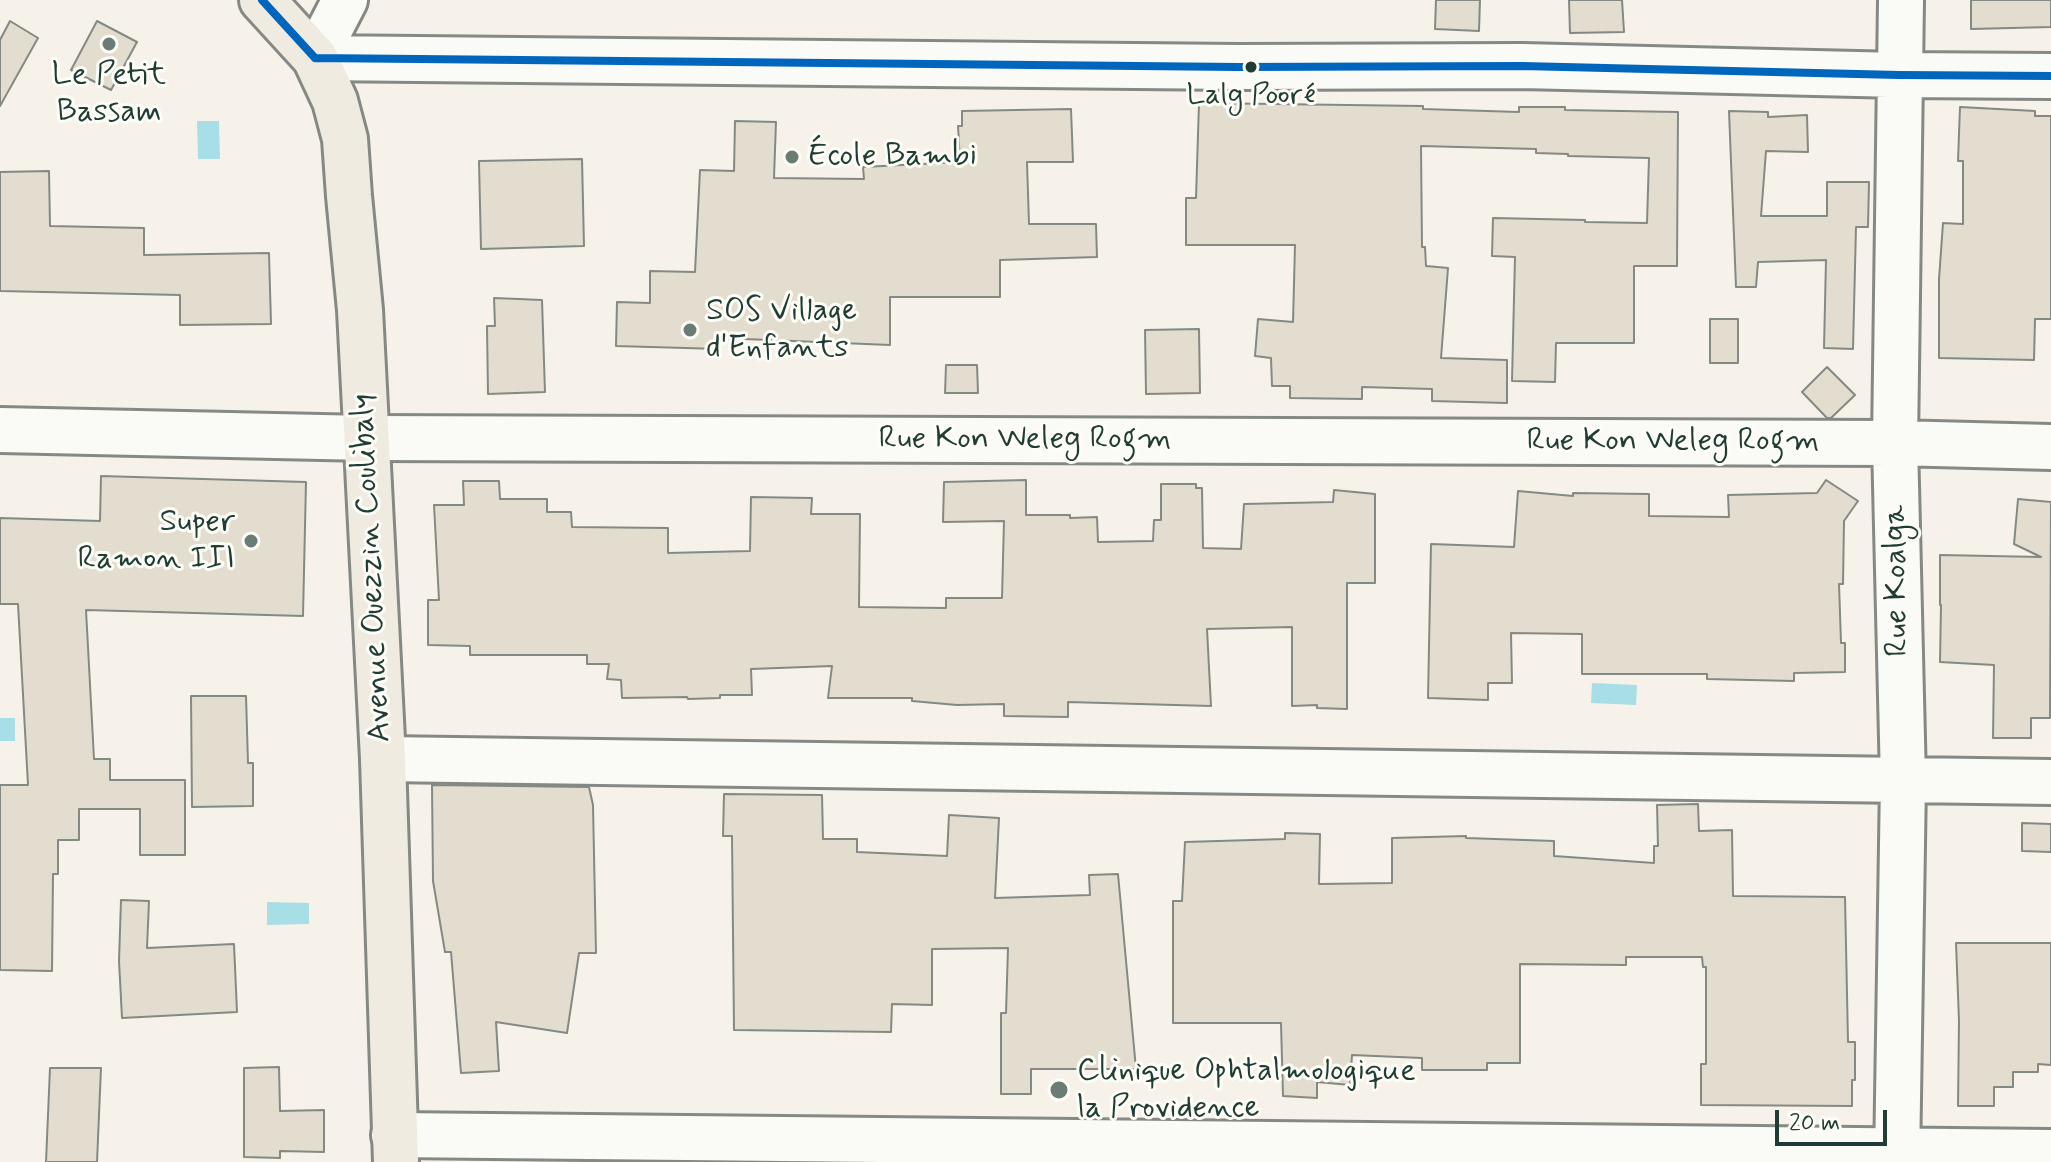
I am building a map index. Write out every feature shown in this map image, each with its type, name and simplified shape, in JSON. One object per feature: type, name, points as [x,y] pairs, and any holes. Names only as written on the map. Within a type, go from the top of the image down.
[{"type":"main road","name":"Avenue Ouezzin Coulibaly","points":[[262,0],[315,58],[335,101],[345,139],[360,310],[383,759],[395,1148]]},
{"type":"street","points":[[345,0],[315,58],[1238,67],[1522,66],[2051,76]]},
{"type":"street","name":"Rue Koalga","points":[[1897,1157],[1903,781],[1895,443],[1901,0]]},
{"type":"street","name":"Rue Kon Weleg Rogm","points":[[0,430],[367,438],[1895,443],[2051,447]]},
{"type":"street","points":[[383,759],[2051,782]]},
{"type":"street","points":[[395,1148],[1897,1157],[2051,1152]]},
{"type":"water","points":[[197,121],[219,121],[220,159],[198,159]]},
{"type":"water","points":[[1592,683],[1637,685],[1636,705],[1591,703]]},
{"type":"water","points":[[0,718],[15,718],[15,741],[0,741]]},
{"type":"water","points":[[267,902],[309,903],[309,924],[267,925]]},
{"type":"building","points":[[1436,0],[1480,0],[1479,31],[1435,29]]},
{"type":"building","points":[[1569,0],[1622,0],[1624,32],[1570,33]]},
{"type":"building","points":[[1971,0],[2051,0],[2051,27],[1971,29]]},
{"type":"building","points":[[10,21],[38,38],[0,106],[0,40]]},
{"type":"building","points":[[97,21],[137,42],[111,90],[71,70]]},
{"type":"building","points":[[1199,103],[1423,106],[1423,109],[1519,112],[1519,107],[1565,107],[1565,110],[1678,112],[1677,266],[1634,266],[1634,343],[1556,343],[1555,382],[1512,381],[1515,257],[1492,256],[1493,218],[1647,223],[1649,158],[1568,156],[1536,153],[1536,149],[1421,146],[1422,247],[1425,247],[1426,266],[1448,268],[1441,358],[1507,360],[1507,403],[1432,401],[1432,389],[1362,387],[1362,399],[1290,398],[1290,386],[1272,386],[1271,358],[1255,356],[1258,319],[1293,322],[1295,245],[1186,245],[1186,198],[1196,198]]},
{"type":"building","points":[[1960,107],[2035,111],[2035,116],[2051,116],[2051,319],[2035,319],[2034,360],[1939,358],[1943,223],[1963,224],[1963,161],[1958,161]]},
{"type":"building","points":[[1071,109],[1073,162],[1027,162],[1029,224],[1096,224],[1097,257],[1000,260],[1000,297],[890,297],[890,345],[720,338],[720,349],[616,346],[617,302],[650,303],[650,271],[695,272],[700,170],[734,171],[735,121],[776,122],[774,178],[864,179],[863,167],[960,162],[958,126],[962,126],[962,111]]},
{"type":"building","points":[[1729,111],[1768,112],[1768,117],[1807,115],[1808,152],[1766,151],[1761,216],[1827,216],[1827,182],[1869,182],[1868,227],[1856,227],[1853,349],[1824,348],[1826,260],[1758,262],[1756,287],[1736,287]]},
{"type":"building","points":[[582,159],[584,246],[481,249],[479,161]]},
{"type":"building","points":[[49,171],[50,226],[144,228],[144,255],[269,253],[271,324],[180,325],[180,295],[0,291],[0,172]]},
{"type":"building","points":[[494,298],[542,300],[545,392],[488,394],[487,326],[495,326]]},
{"type":"building","points":[[1710,319],[1738,319],[1738,363],[1710,363]]},
{"type":"building","points":[[1199,329],[1200,393],[1146,394],[1145,330]]},
{"type":"building","points":[[946,365],[977,365],[978,393],[945,393]]},
{"type":"building","points":[[1827,367],[1855,395],[1831,418],[1827,418],[1802,392]]},
{"type":"building","points":[[101,476],[306,482],[303,616],[86,610],[94,759],[110,759],[110,780],[185,780],[185,855],[140,855],[140,809],[79,809],[79,840],[58,840],[58,874],[53,874],[52,971],[0,970],[0,785],[28,785],[18,604],[0,604],[0,518],[100,521]]},
{"type":"building","points":[[1026,480],[1026,515],[1097,517],[1098,542],[1153,541],[1154,520],[1161,520],[1161,484],[1196,484],[1196,488],[1202,488],[1203,548],[1241,549],[1244,504],[1333,502],[1334,490],[1375,494],[1375,583],[1347,583],[1347,709],[1292,706],[1292,627],[1207,629],[1211,706],[1068,702],[1068,717],[1004,716],[1004,704],[957,705],[912,701],[912,698],[828,698],[832,666],[751,669],[752,695],[688,699],[622,698],[621,680],[607,679],[609,664],[587,664],[587,655],[470,655],[470,646],[428,645],[428,600],[439,600],[434,505],[464,505],[463,481],[499,481],[500,499],[547,499],[547,512],[571,512],[572,527],[668,528],[668,553],[750,551],[751,497],[812,498],[811,514],[860,514],[859,607],[946,608],[946,598],[1002,598],[1004,521],[943,522],[944,482]]},
{"type":"building","points":[[1826,480],[1858,501],[1844,521],[1843,584],[1839,584],[1845,672],[1794,673],[1794,681],[1707,679],[1707,674],[1582,674],[1582,634],[1511,633],[1512,683],[1488,683],[1488,700],[1428,698],[1431,544],[1514,547],[1518,491],[1573,496],[1573,493],[1649,494],[1649,516],[1729,517],[1728,495],[1817,493]]},
{"type":"building","points":[[2018,499],[2051,502],[2050,718],[2031,718],[2031,738],[1993,738],[1994,665],[1940,662],[1940,555],[2041,557],[2014,544]]},
{"type":"building","points":[[191,696],[246,696],[248,763],[253,763],[253,806],[192,807]]},
{"type":"building","points":[[432,785],[589,787],[593,805],[596,953],[579,953],[567,1033],[496,1022],[499,1071],[461,1073],[451,952],[445,952],[433,881]]},
{"type":"building","points":[[724,794],[822,795],[823,839],[857,839],[857,852],[947,856],[949,815],[999,818],[995,898],[1090,895],[1089,875],[1118,874],[1136,1069],[1031,1069],[1031,1094],[1001,1094],[1001,1013],[1006,1013],[1008,948],[932,949],[932,1005],[892,1004],[891,1032],[734,1030],[732,836],[723,836]]},
{"type":"building","points":[[1698,804],[1699,831],[1732,830],[1733,896],[1845,897],[1848,1042],[1855,1042],[1852,1106],[1701,1105],[1701,1064],[1706,1064],[1706,967],[1703,967],[1702,957],[1626,957],[1626,965],[1520,964],[1520,1063],[1487,1063],[1487,1070],[1422,1070],[1422,1058],[1352,1055],[1350,1085],[1317,1082],[1317,1098],[1283,1096],[1281,1023],[1173,1023],[1173,901],[1182,901],[1185,842],[1285,839],[1285,833],[1320,834],[1319,884],[1392,883],[1392,838],[1466,836],[1554,841],[1554,856],[1654,863],[1654,846],[1658,846],[1657,805]]},
{"type":"building","points":[[2022,823],[2051,824],[2051,852],[2022,851]]},
{"type":"building","points":[[121,900],[149,901],[147,948],[234,944],[237,1012],[122,1018],[119,961]]},
{"type":"building","points":[[1956,943],[2051,943],[2051,1065],[2038,1064],[2038,1072],[2013,1072],[2013,1087],[1994,1087],[1994,1106],[1958,1106]]},
{"type":"building","points":[[279,1067],[280,1111],[324,1110],[324,1152],[280,1151],[280,1158],[244,1157],[244,1068]]},
{"type":"building","points":[[50,1068],[101,1068],[97,1162],[46,1162]]},
{"type":"transit line","points":[[262,0],[315,58]]},
{"type":"transit line","points":[[315,58],[1238,67],[1522,66],[2051,76]]},
{"type":"place","name":"Le Petit Bassam","points":[[109,44]]},
{"type":"place","name":"Lalg Pooré","points":[[1251,67]]},
{"type":"place","name":"École Bambi","points":[[792,157]]},
{"type":"place","name":"SOS Village d'Enfants","points":[[690,330]]},
{"type":"place","name":"Super Ramon III","points":[[251,541]]},
{"type":"place","name":"Clinique Ophtalmologique la Providence","points":[[1059,1090]]}]
